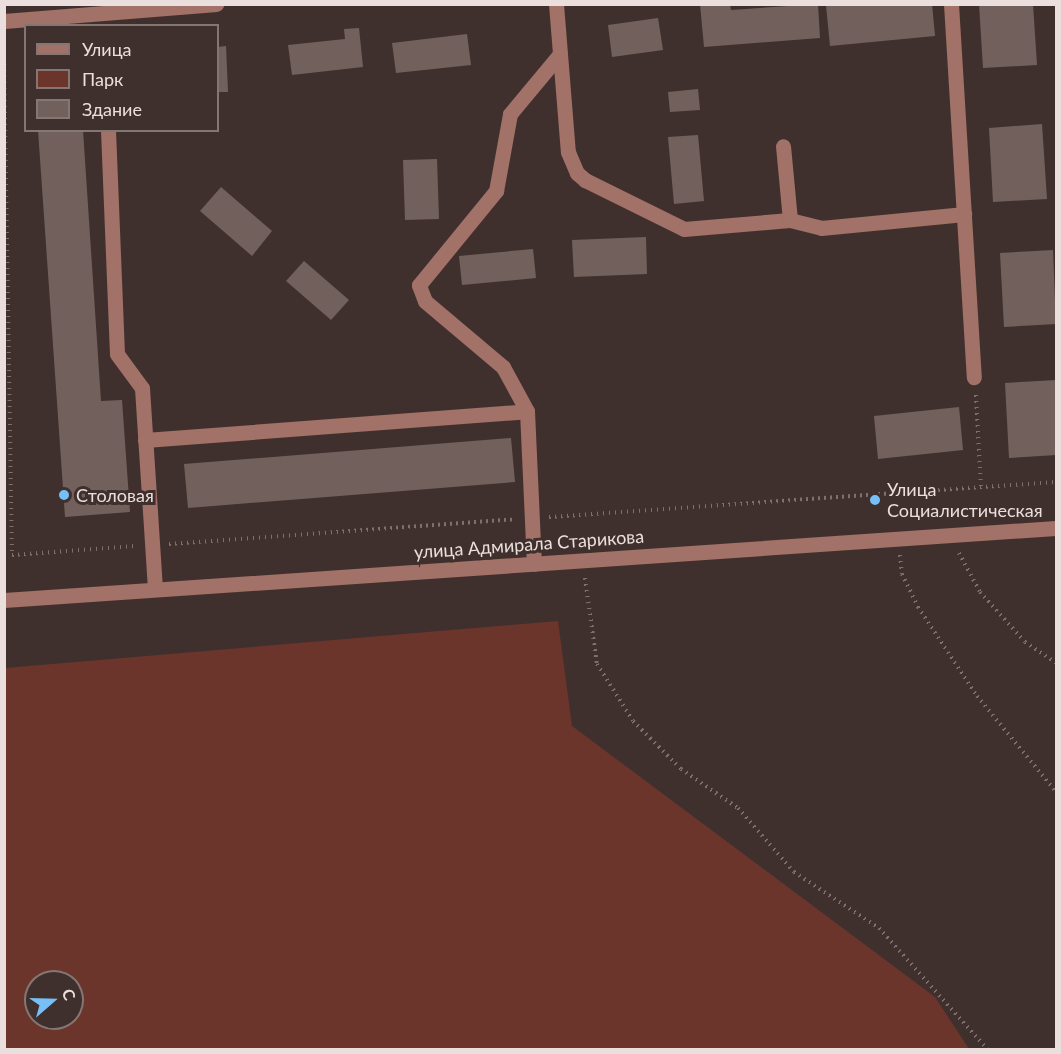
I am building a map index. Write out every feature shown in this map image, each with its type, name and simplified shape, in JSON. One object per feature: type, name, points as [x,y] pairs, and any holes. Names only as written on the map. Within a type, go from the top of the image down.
[{"type":"street","points":[[4,21],[103,19],[173,6],[216,4]]},
{"type":"street","points":[[556,4],[568,152],[577,173],[585,180],[684,229],[790,220],[821,228],[964,214]]},
{"type":"street","points":[[951,4],[974,376]]},
{"type":"street","points":[[534,564],[526,411],[503,367],[424,301],[419,285],[496,191],[510,114],[560,54]]},
{"type":"street","points":[[108,132],[117,354],[142,388],[155,589]]},
{"type":"street","points":[[783,146],[790,220]]},
{"type":"street","points":[[145,440],[526,411]]},
{"type":"street","name":"улица Адмирала Старикова","points":[[4,600],[1056,528]]},
{"type":"path","points":[[4,52],[12,555]]},
{"type":"path","points":[[974,376],[981,487]]},
{"type":"path","points":[[956,535],[960,558],[980,592],[1025,642],[1056,663]]},
{"type":"path","points":[[897,539],[902,574],[918,607],[977,696],[1056,792]]},
{"type":"path","points":[[582,560],[597,664],[633,721],[681,769],[738,808],[794,872],[879,928],[988,1050]]},
{"type":"green space","points":[[558,621],[572,726],[935,997],[969,1049],[5,1049],[5,668]]},
{"type":"building","points":[[700,4],[730,4],[731,10],[818,4],[820,38],[704,47]]},
{"type":"building","points":[[932,4],[935,36],[830,46],[826,5]]},
{"type":"building","points":[[979,4],[1033,4],[1037,65],[983,68]]},
{"type":"building","points":[[658,18],[663,50],[612,57],[608,25]]},
{"type":"building","points":[[359,28],[363,67],[292,75],[288,45],[345,39],[344,29]]},
{"type":"building","points":[[467,34],[471,65],[396,73],[392,43]]},
{"type":"building","points":[[226,46],[228,92],[219,92],[219,47]]},
{"type":"building","points":[[698,89],[700,110],[670,112],[668,92]]},
{"type":"building","points":[[1042,124],[1047,199],[993,202],[989,128]]},
{"type":"building","points":[[38,132],[83,132],[101,401],[122,400],[130,512],[65,517]]},
{"type":"building","points":[[698,135],[704,201],[674,204],[668,137]]},
{"type":"building","points":[[437,159],[439,219],[405,220],[403,160]]},
{"type":"building","points":[[221,187],[272,231],[252,256],[200,211]]},
{"type":"building","points":[[646,237],[647,274],[574,277],[572,240]]},
{"type":"building","points":[[533,249],[536,278],[462,285],[459,256]]},
{"type":"building","points":[[1053,250],[1056,324],[1004,327],[1000,253]]},
{"type":"building","points":[[304,261],[349,300],[331,320],[286,281]]},
{"type":"building","points":[[1056,380],[1056,455],[1009,458],[1005,383]]},
{"type":"building","points":[[959,407],[963,450],[878,459],[874,416]]},
{"type":"building","points":[[511,438],[515,482],[188,508],[184,464]]},
{"type":"place","name":"Столовая","points":[[64,495]]},
{"type":"place","name":"Улица Социалистическая","points":[[875,500]]}]
